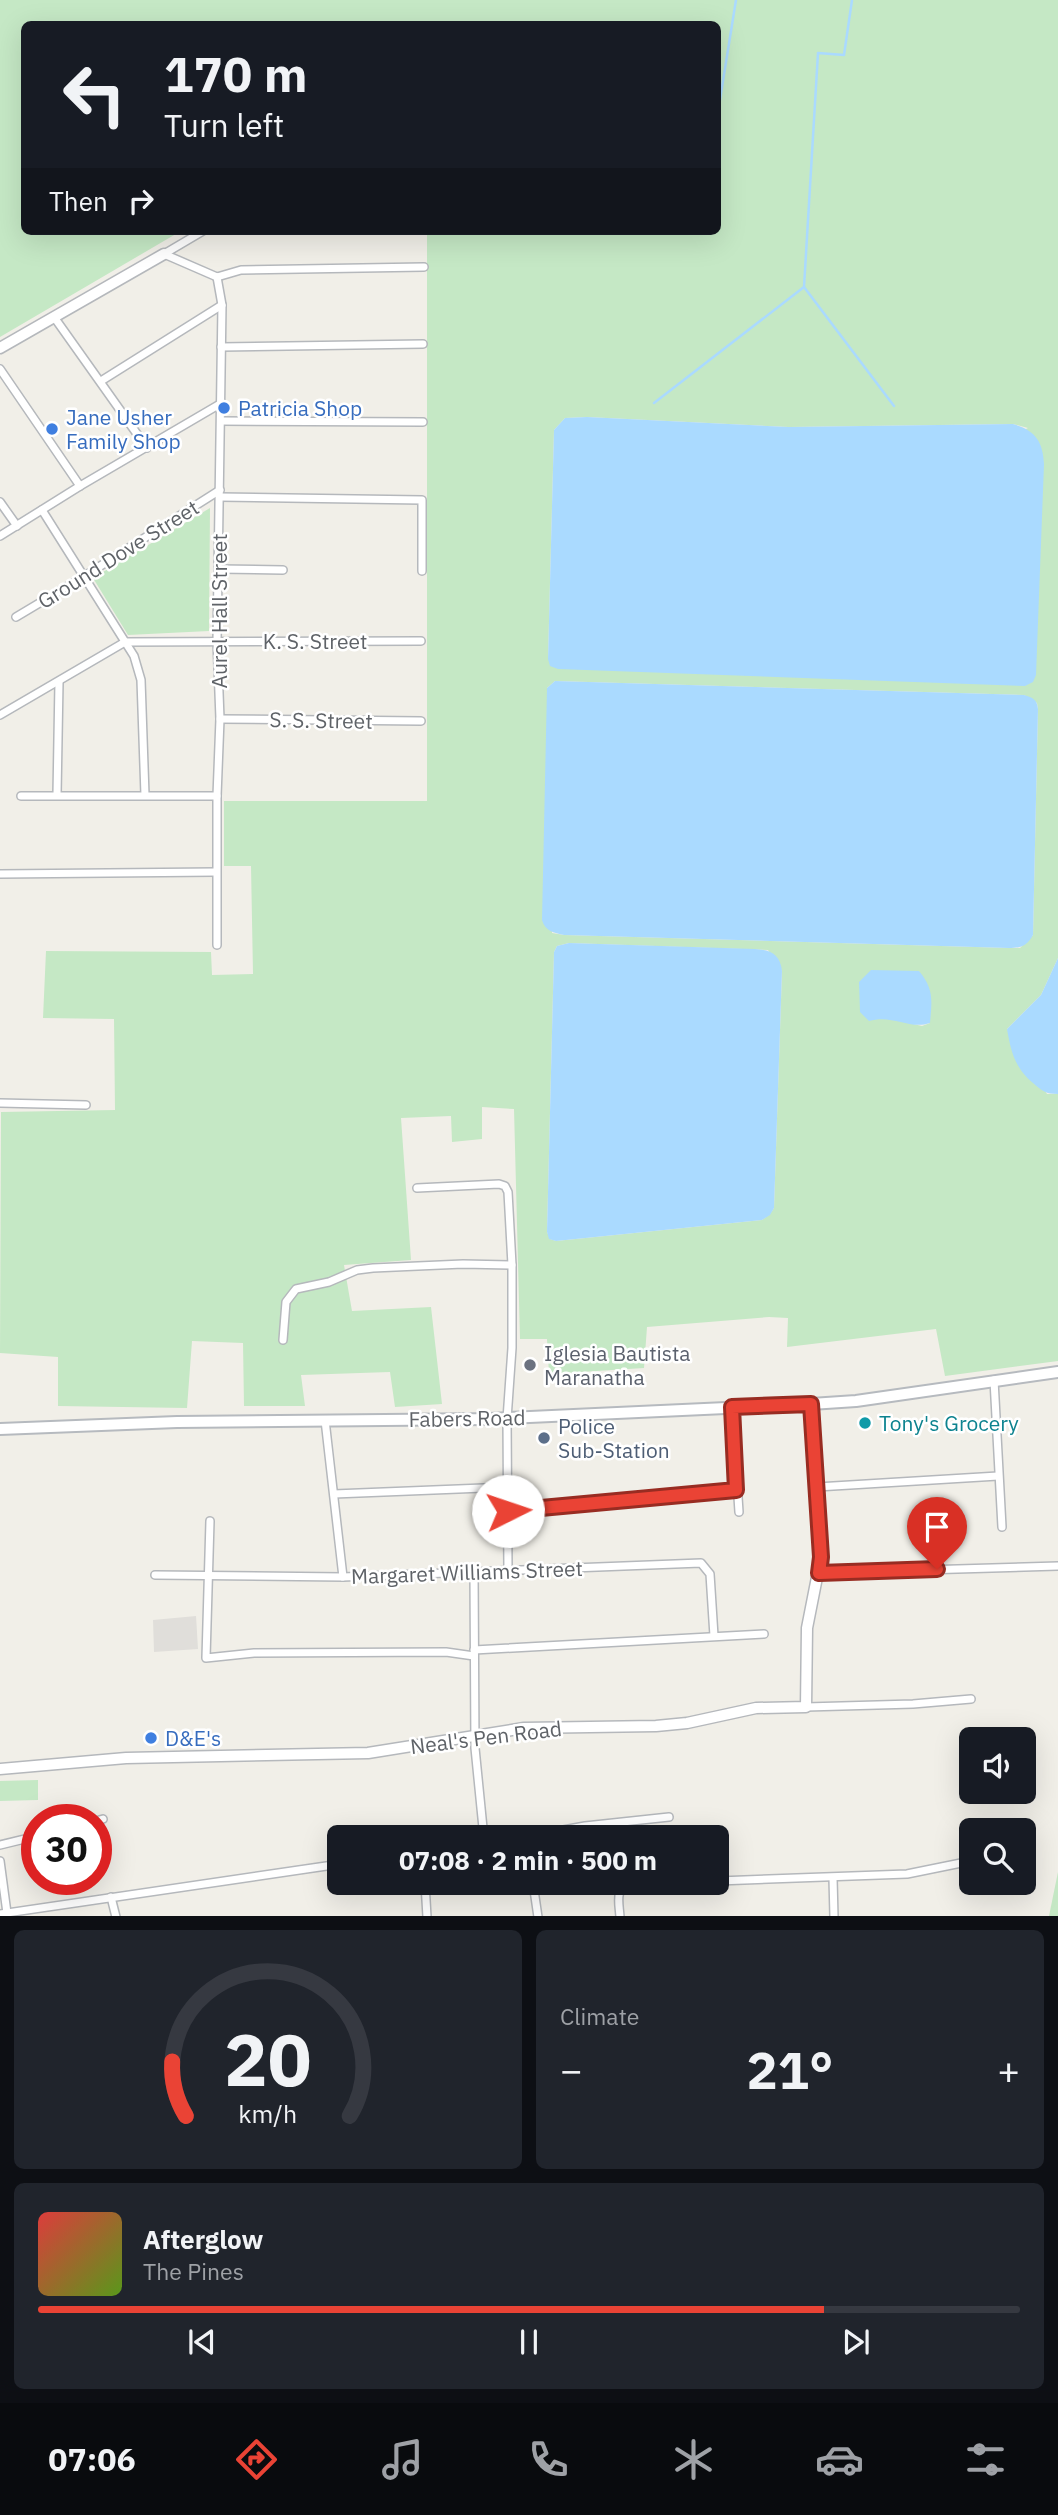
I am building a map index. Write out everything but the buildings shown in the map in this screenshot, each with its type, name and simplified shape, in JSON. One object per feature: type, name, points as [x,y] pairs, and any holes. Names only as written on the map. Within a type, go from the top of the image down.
[{"type":"main road","name":"Fabers Road","points":[[0,1429],[325,1420],[507,1419],[811,1404],[856,1401],[1058,1372]]},
{"type":"street","points":[[0,348],[196,235]]},
{"type":"street","points":[[164,254],[217,277],[241,270],[424,267]]},
{"type":"street","name":"Aurel Hall Street","points":[[217,277],[222,305],[217,641],[220,719],[217,945]]},
{"type":"street","points":[[101,381],[222,305]]},
{"type":"street","points":[[54,317],[146,447]]},
{"type":"street","points":[[221,347],[423,344]]},
{"type":"street","points":[[0,369],[79,486]]},
{"type":"street","points":[[0,536],[79,486],[220,404]]},
{"type":"street","points":[[221,421],[423,422]]},
{"type":"street","name":"Ground Dove Street","points":[[16,617],[220,494],[422,500],[422,571]]},
{"type":"street","points":[[0,502],[17,526]]},
{"type":"street","points":[[41,510],[134,656],[141,680],[145,795]]},
{"type":"street","points":[[218,569],[283,570]]},
{"type":"street","name":"K. S. Street","points":[[125,642],[421,641]]},
{"type":"street","points":[[0,715],[125,642]]},
{"type":"street","points":[[57,795],[59,682]]},
{"type":"street","name":"S. S. Street","points":[[220,719],[421,721]]},
{"type":"street","points":[[21,796],[217,796]]},
{"type":"street","points":[[0,874],[216,872]]},
{"type":"street","points":[[0,1103],[86,1105]]},
{"type":"street","points":[[416,1188],[505,1186],[510,1199],[512,1348],[507,1419],[508,1570]]},
{"type":"street","points":[[283,1340],[286,1302],[296,1289],[373,1268],[512,1265]]},
{"type":"street","points":[[994,1380],[1002,1527]]},
{"type":"street","points":[[806,1707],[807,1628],[821,1557],[811,1404]]},
{"type":"street","points":[[732,1407],[739,1511]]},
{"type":"street","points":[[325,1420],[343,1577]]},
{"type":"street","points":[[817,1487],[998,1476]]},
{"type":"street","points":[[334,1494],[508,1487]]},
{"type":"street","points":[[508,1511],[736,1490]]},
{"type":"street","points":[[210,1521],[206,1658],[254,1653],[474,1653],[764,1634]]},
{"type":"street","name":"Margaret Williams Street","points":[[155,1575],[343,1577],[701,1563],[710,1574],[714,1636]]},
{"type":"street","points":[[819,1573],[1058,1566]]},
{"type":"street","points":[[474,1572],[474,1737],[483,1825]]},
{"type":"street","name":"Neal's Pen Road","points":[[0,1769],[138,1758],[368,1753],[538,1727],[656,1726],[687,1723],[756,1708],[913,1704],[971,1699]]},
{"type":"street","points":[[593,1825],[669,1816]]},
{"type":"street","points":[[0,1845],[21,1840]]},
{"type":"street","points":[[0,1861],[4,1913],[327,1866]]},
{"type":"street","points":[[729,1881],[907,1874],[959,1863]]},
{"type":"street","points":[[833,1878],[834,1916]]},
{"type":"street","points":[[426,1895],[427,1916]]},
{"type":"street","points":[[535,1895],[538,1916]]},
{"type":"street","points":[[618,1895],[620,1916]]},
{"type":"street","points":[[111,1897],[116,1916]]},
{"type":"shaded area","points":[[196,1616],[198,1649],[154,1652],[153,1620]]},
{"type":"green space","points":[[0,0],[1058,0],[1058,958],[1041,995],[1007,1029],[1047,1094],[1058,1094],[1058,1361],[945,1376],[936,1329],[787,1347],[788,1318],[769,1317],[647,1327],[644,1368],[549,1374],[547,1339],[520,1339],[514,1109],[482,1107],[482,1139],[452,1142],[451,1116],[401,1118],[411,1260],[344,1265],[352,1311],[431,1307],[442,1404],[395,1407],[390,1372],[301,1375],[305,1406],[244,1406],[243,1343],[192,1341],[187,1408],[58,1406],[58,1357],[0,1353],[1,1112],[115,1110],[114,1019],[43,1018],[46,951],[211,952],[212,975],[253,974],[251,866],[224,866],[224,801],[427,801],[427,235],[721,235],[721,21],[21,21],[21,235],[174,235],[0,337]],"holes":[[[565,418],[789,427],[1013,424],[1028,428],[548,659],[554,430]],[[555,681],[1024,695],[1037,703],[1038,709],[1033,935],[1020,948],[1009,948],[552,933],[547,688]],[[569,943],[768,950],[782,971],[774,1208],[762,1220],[556,1241],[550,1239],[547,1232],[554,952],[557,946]],[[900,971],[919,971],[930,1023],[922,1026],[883,1017]]]},
{"type":"green space","points":[[210,508],[209,631],[128,635],[93,578]]},
{"type":"green space","points":[[38,1780],[38,1800],[0,1801],[0,1781]]},
{"type":"green space","points":[[1058,1872],[1058,1916],[1049,1916]]},
{"type":"water","points":[[565,418],[789,427],[1013,424],[1027,430],[1040,443],[1044,464],[1036,675],[1033,682],[1025,686],[558,669],[550,666],[548,659],[554,430]]},
{"type":"water","points":[[555,681],[1024,695],[1032,698],[1038,709],[1033,935],[1023,946],[1009,948],[564,935],[550,931],[542,920],[547,688]]},
{"type":"water","points":[[569,943],[755,949],[766,950],[777,957],[782,971],[774,1208],[770,1215],[762,1220],[556,1241],[549,1239],[547,1232],[554,952],[557,946]]},
{"type":"water","points":[[1058,958],[1058,1094],[1042,1090],[1022,1071],[1012,1052],[1007,1029],[1041,995]]},
{"type":"water","points":[[871,970],[919,971],[931,995],[930,1023],[915,1025],[886,1019],[869,1021],[860,1012],[859,982]]},
{"type":"waterway","points":[[721,93],[736,0]]},
{"type":"waterway","points":[[852,0],[844,55],[818,53],[804,287],[894,406]]},
{"type":"waterway","points":[[654,403],[804,287]]},
{"type":"place","name":"Patricia Shop","points":[[224,408]]},
{"type":"place","name":"Jane Usher Family Shop","points":[[52,429]]},
{"type":"place","name":"Iglesia Bautista Maranatha","points":[[530,1365]]},
{"type":"place","name":"Tony's Grocery","points":[[865,1423]]},
{"type":"place","name":"Police Sub-Station","points":[[544,1438]]},
{"type":"place","name":"D&E's","points":[[151,1738]]},
{"type":"route","points":[[508,1511],[736,1490],[732,1407],[811,1404],[821,1557],[819,1573],[937,1569]]}]
